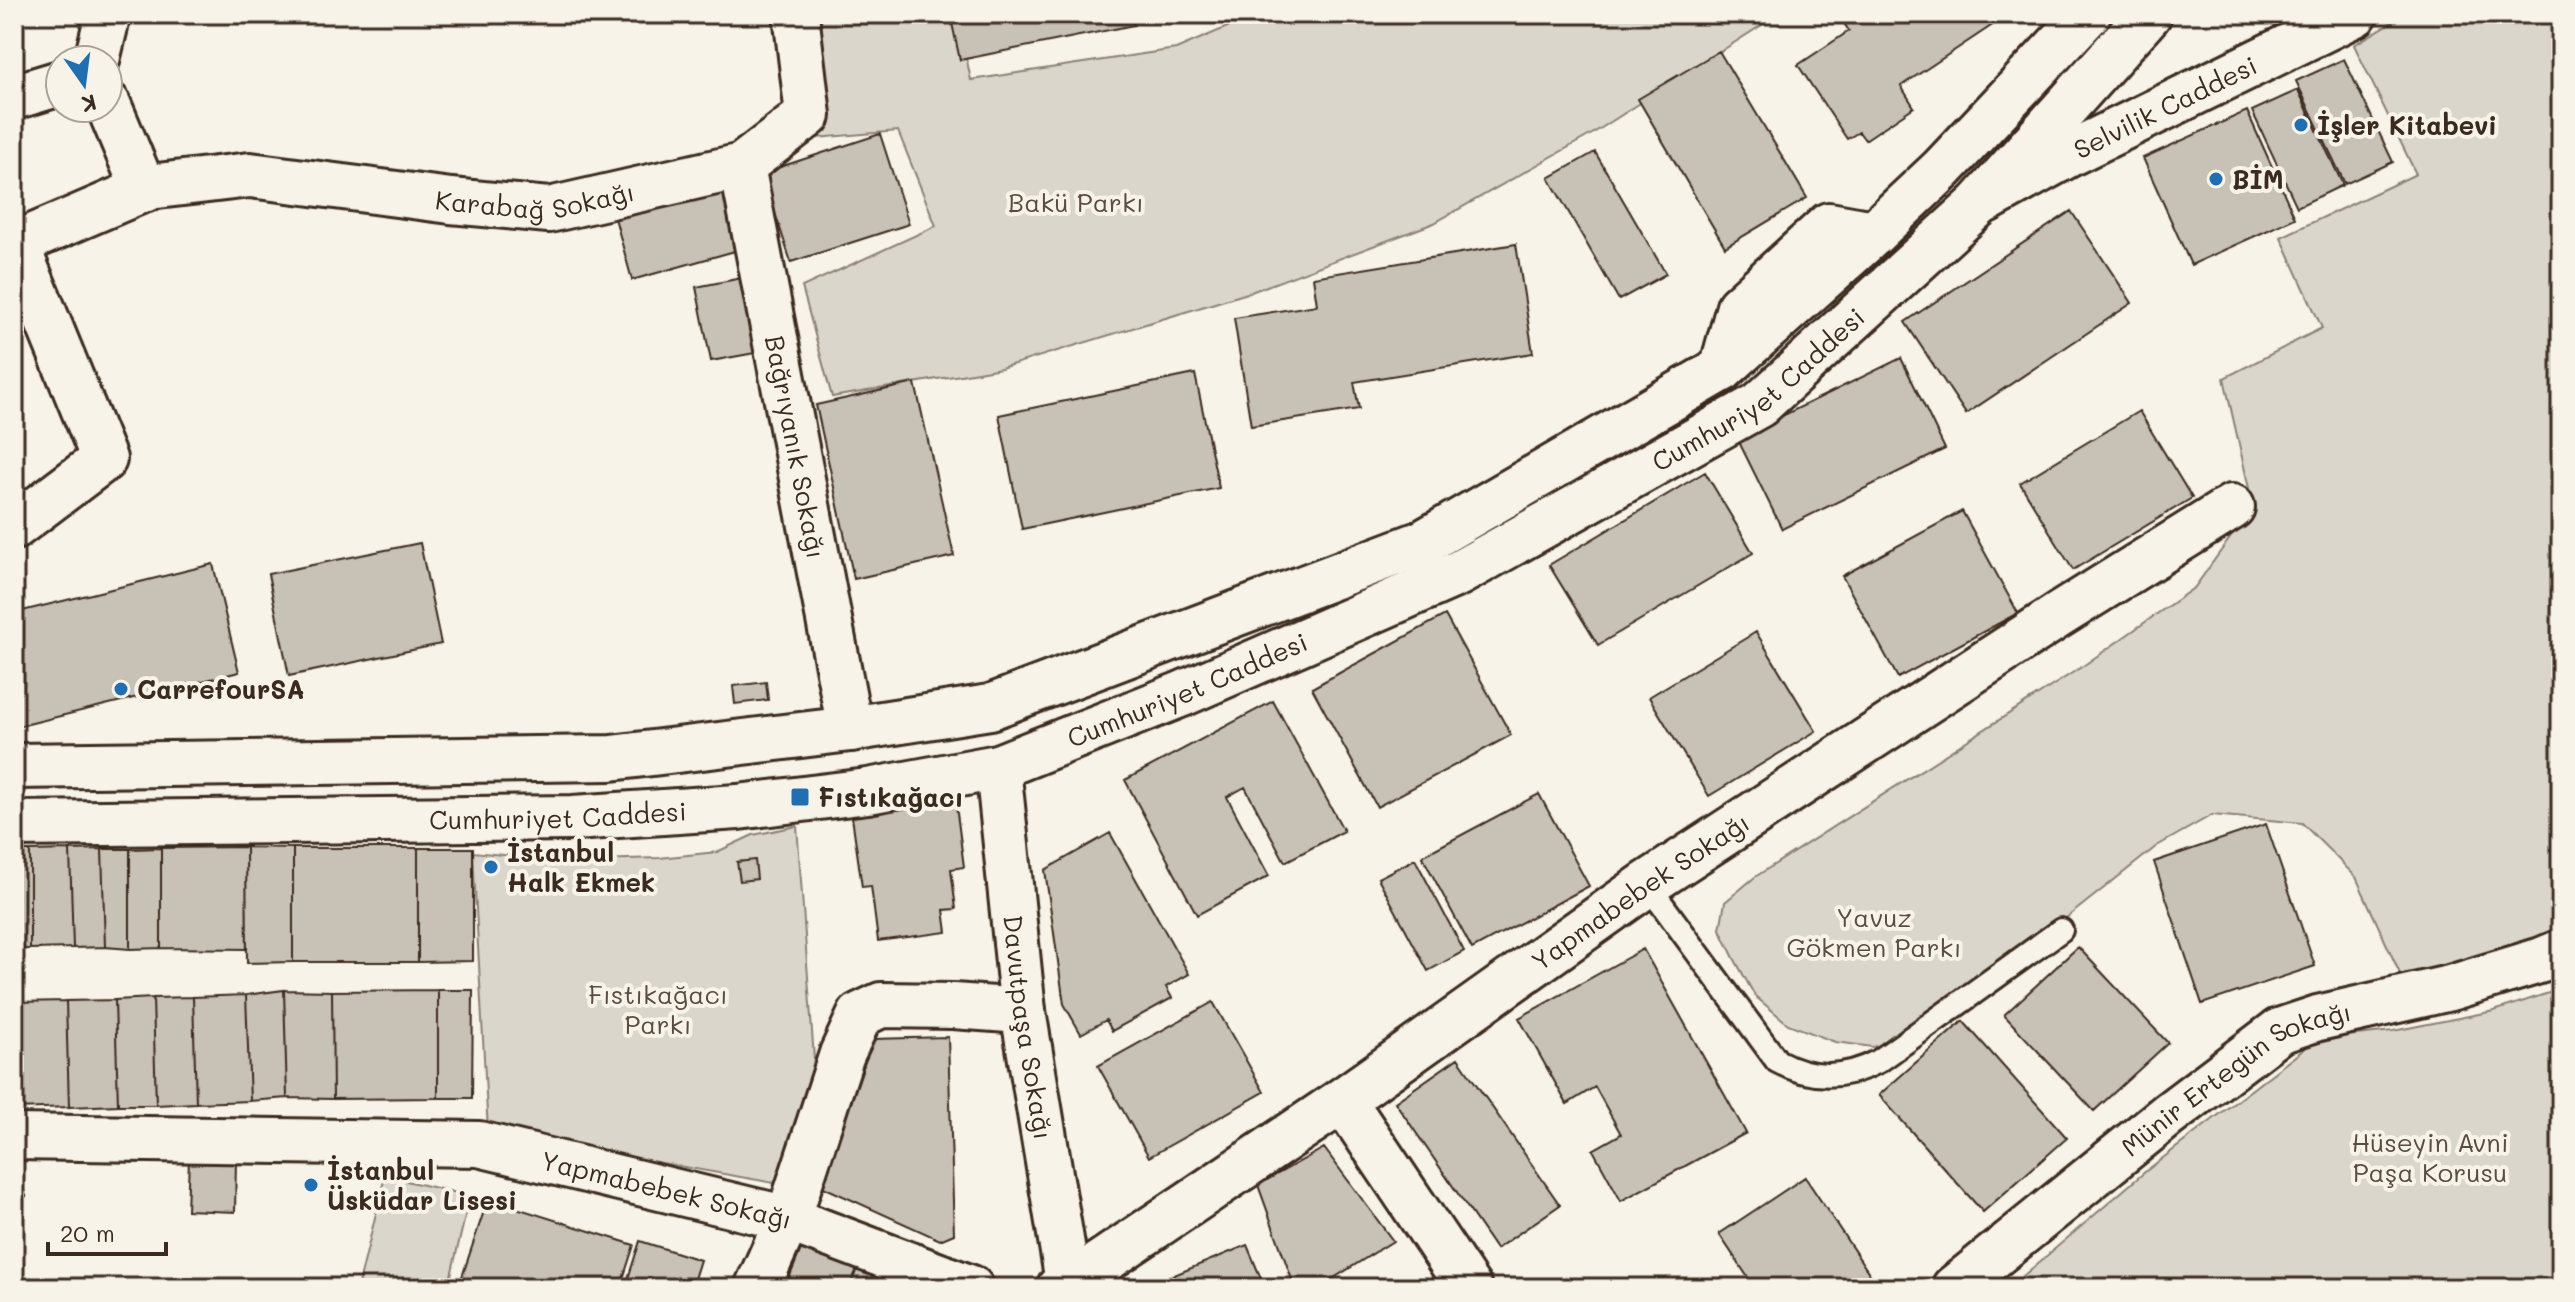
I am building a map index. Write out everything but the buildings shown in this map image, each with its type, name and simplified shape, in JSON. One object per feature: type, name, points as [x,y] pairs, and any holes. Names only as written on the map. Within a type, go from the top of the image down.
[{"type":"street","points":[[101,44],[108,14]]},
{"type":"street","name":"Karabağ Sokağı","points":[[15,242],[149,187],[250,175],[451,201],[549,210],[742,166],[808,115],[796,14]]},
{"type":"street","name":"Cumhuriyet Caddesi","points":[[14,766],[611,758],[850,729],[990,707],[1422,543],[1722,369],[1942,169],[2088,14]]},
{"type":"street","name":"Cumhuriyet Caddesi","points":[[14,824],[573,818],[738,807],[868,791],[998,767],[1182,694],[1459,573],[1759,405],[1979,204],[2149,14]]},
{"type":"street","name":"Selvilik Caddesi","points":[[1979,204],[2071,153],[2355,14]]},
{"type":"street","points":[[14,97],[44,88]]},
{"type":"street","points":[[116,124],[144,190]]},
{"type":"street","name":"Bağrıyanık Sokağı","points":[[742,166],[850,729]]},
{"type":"street","points":[[14,527],[104,459],[15,242]]},
{"type":"street","name":"Yapmabebek Sokağı","points":[[1065,1287],[1343,1100],[1647,884],[2059,615],[2232,507]]},
{"type":"street","name":"Davutpaşa Sokağı","points":[[998,767],[1023,1011],[1065,1287]]},
{"type":"street","name":"Münir Ertegün Sokağı","points":[[1954,1288],[2168,1115],[2279,1031],[2318,1018],[2450,988],[2561,952]]},
{"type":"street","points":[[757,1288],[788,1219],[842,1054],[860,1015],[881,1005],[1023,1011]]},
{"type":"street","points":[[1343,1100],[1469,1288]]},
{"type":"street","name":"Yapmabebek Sokağı","points":[[14,1137],[479,1144],[788,1219],[971,1288]]},
{"type":"lane","points":[[1647,884],[1777,1061],[1808,1074],[1848,1074],[1879,1061],[2061,930]]},
{"type":"green space","name":"Bakü Parkı","points":[[806,14],[957,14],[971,80],[1176,49],[1258,14],[1779,14],[1592,134],[1434,223],[1251,292],[1001,368],[832,397],[802,287],[936,226],[898,131],[805,139]]},
{"type":"green space","name":"Yavuz Gökmen Parkı","points":[[2406,14],[2561,14],[2561,942],[2401,976],[2356,877],[2302,823],[2212,815],[2157,846],[1921,1033],[1873,1047],[1835,1042],[1788,1024],[1755,996],[1734,958],[1720,929],[1725,902],[1755,877],[2083,666],[2195,587],[2253,506],[2224,378],[2322,328],[2281,237],[2416,174],[2354,45]]},
{"type":"green space","name":"Fıstıkağacı Parkı","points":[[797,826],[814,1059],[791,1186],[488,1132],[473,852],[566,861],[659,858],[717,852],[753,835]]},
{"type":"green space","name":"Hüseyin Avni Paşa Korusu","points":[[2561,989],[2561,1288],[2009,1288],[2146,1171],[2308,1046],[2347,1036],[2393,1031],[2494,1011]]},
{"type":"green space","points":[[385,1176],[470,1196],[448,1288],[358,1288]]},
{"type":"place","name":"İşler Kitabevi","points":[[2301,125]]},
{"type":"place","name":"BİM","points":[[2216,179]]},
{"type":"place","name":"CarrefourSA","points":[[121,689]]},
{"type":"place","name":"Fıstıkağacı","points":[[800,797]]},
{"type":"place","name":"İstanbul Halk Ekmek","points":[[491,867]]},
{"type":"place","name":"İstanbul Üsküdar Lisesi","points":[[311,1185]]}]
